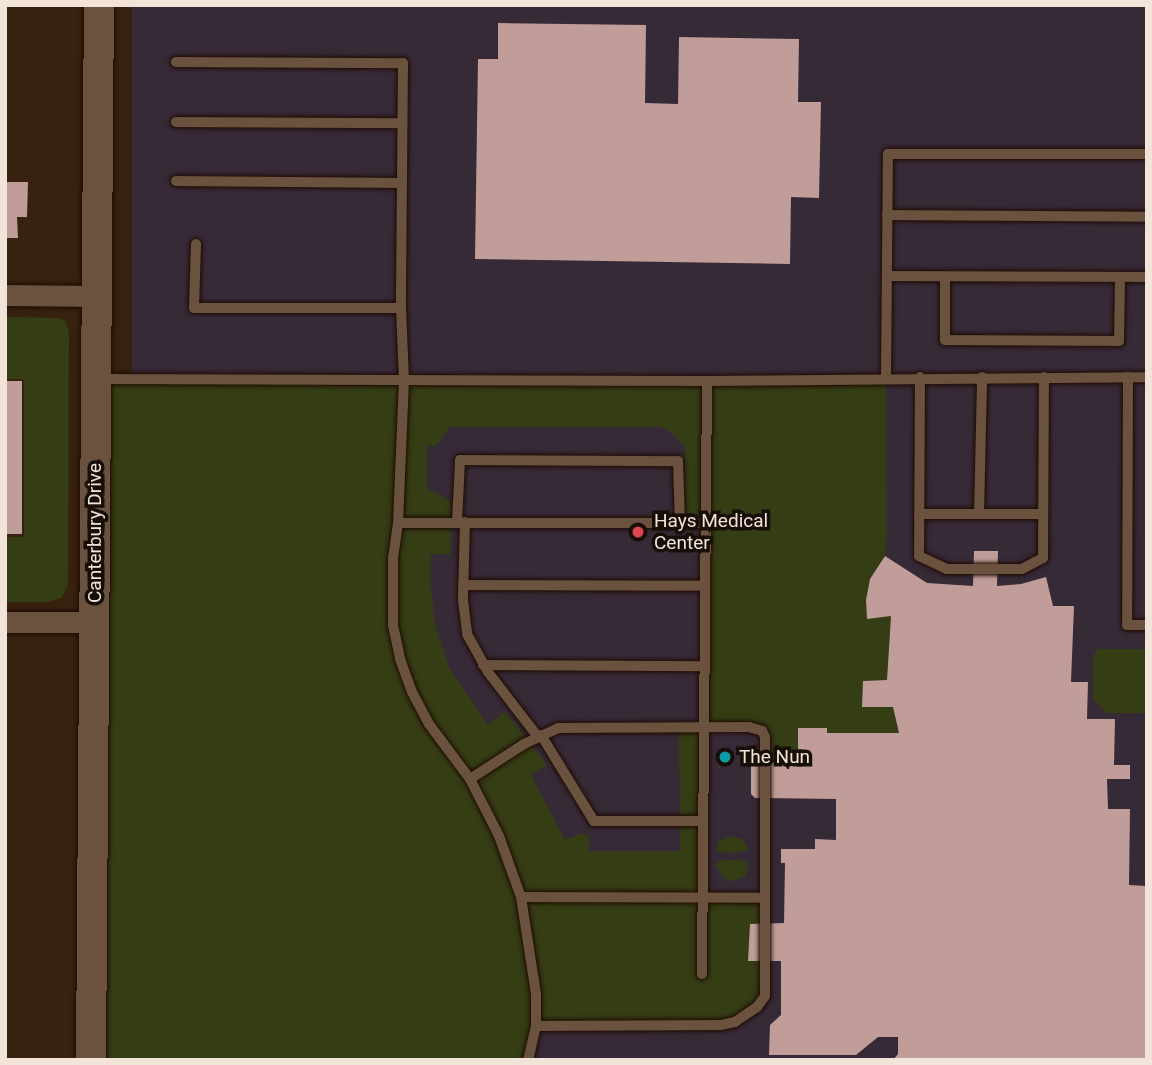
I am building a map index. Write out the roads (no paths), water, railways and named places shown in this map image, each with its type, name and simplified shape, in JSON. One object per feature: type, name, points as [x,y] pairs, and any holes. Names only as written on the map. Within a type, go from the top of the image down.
[{"type":"main road","name":"Canterbury Drive","points":[[91,1060],[99,5]]},
{"type":"street","points":[[5,296],[97,296]]},
{"type":"street","points":[[5,622],[94,622]]},
{"type":"lane","points":[[176,62],[402,62],[401,308],[404,380],[398,523],[391,591],[393,625],[400,659],[412,692],[429,724],[470,779],[499,836],[521,897],[533,961],[536,1026],[528,1060]]},
{"type":"lane","points":[[176,122],[402,123]]},
{"type":"lane","points":[[886,377],[888,154],[1147,154]]},
{"type":"lane","points":[[176,181],[402,183]]},
{"type":"lane","points":[[887,215],[1147,217]]},
{"type":"lane","points":[[196,244],[194,308],[401,308]]},
{"type":"lane","points":[[887,276],[1147,277]]},
{"type":"lane","points":[[945,277],[945,340],[1106,341],[1119,341],[1119,277]]},
{"type":"lane","points":[[96,379],[707,381],[886,377],[1147,377]]},
{"type":"lane","points":[[920,377],[919,556],[947,569],[1022,569],[1039,563],[1043,558],[1044,377]]},
{"type":"lane","points":[[979,514],[982,377]]},
{"type":"lane","points":[[1128,377],[1128,625],[1147,625]]},
{"type":"lane","points":[[702,974],[707,381]]},
{"type":"lane","points":[[680,523],[678,461],[460,460],[467,634],[483,665],[540,736],[594,821],[703,821]]},
{"type":"lane","points":[[919,514],[1043,514]]},
{"type":"lane","points":[[398,523],[706,523]]},
{"type":"lane","points":[[463,585],[705,586]]},
{"type":"lane","points":[[483,665],[705,666]]},
{"type":"lane","points":[[470,779],[558,727],[755,728],[765,737],[765,996],[747,1015],[735,1022],[708,1026],[536,1026]]},
{"type":"lane","points":[[521,897],[765,898]]},
{"type":"place","name":"Hays Medical Center","points":[[638,532]]},
{"type":"place","name":"The Nun","points":[[725,757]]}]
